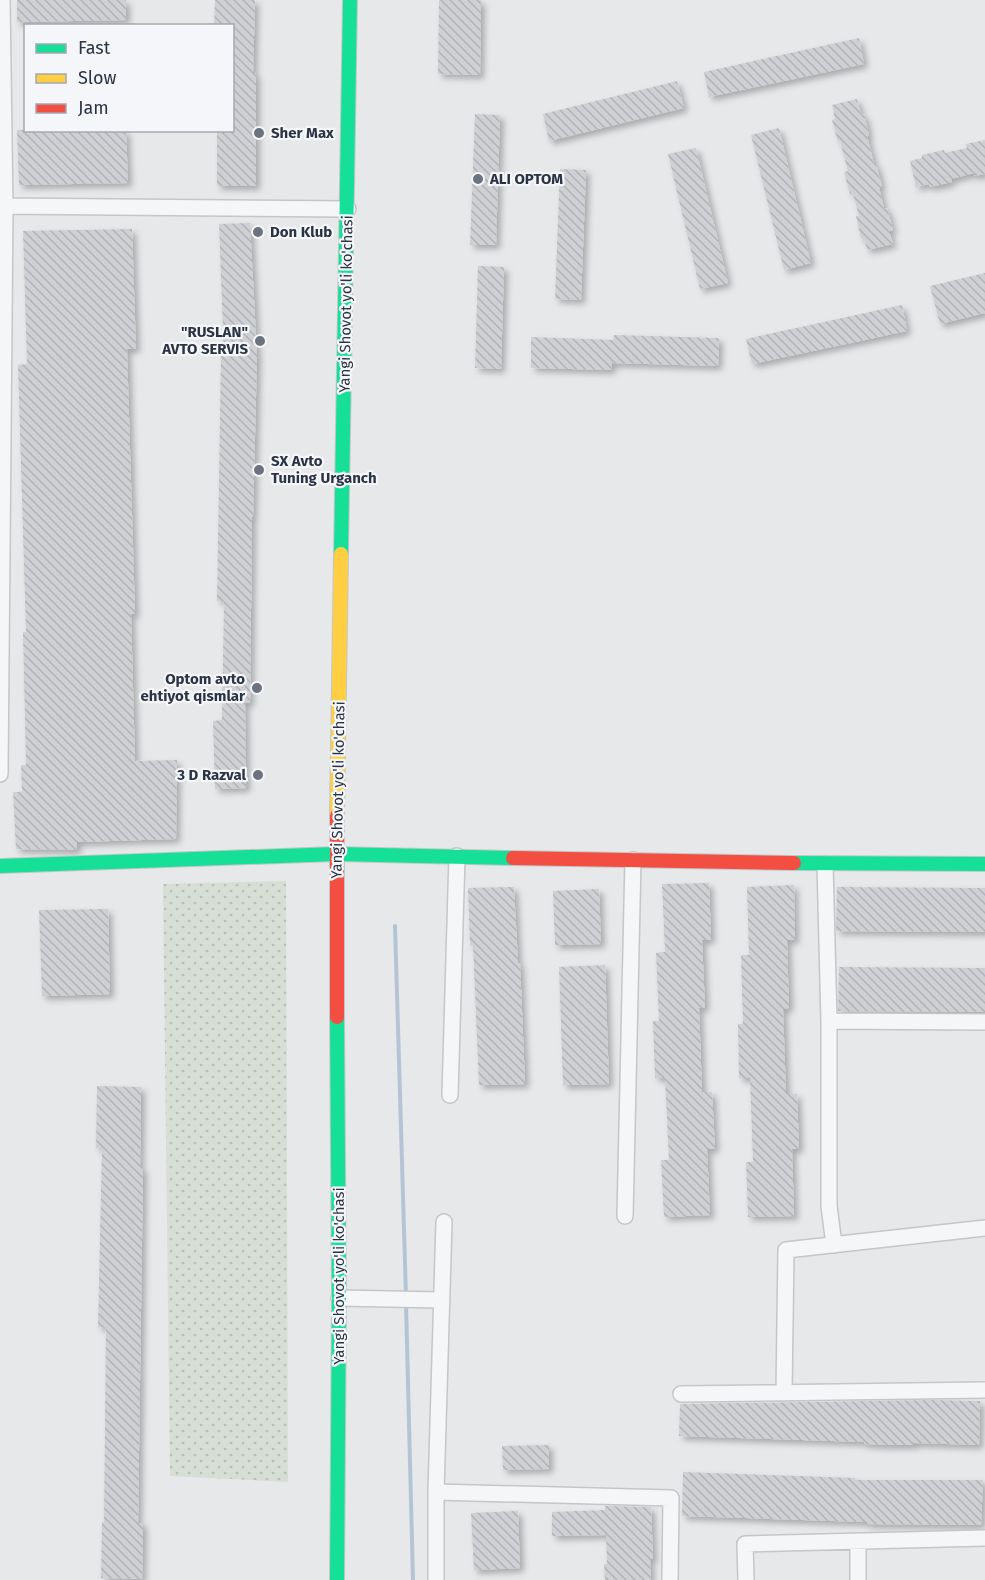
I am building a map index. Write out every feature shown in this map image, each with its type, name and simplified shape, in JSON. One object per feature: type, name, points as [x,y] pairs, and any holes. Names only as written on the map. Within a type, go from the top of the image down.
[{"type":"main road","name":"Yangi Shovot yo'li ko'chasi","points":[[337,1580],[339,1298],[336,854],[350,0]]},
{"type":"main road","points":[[0,866],[336,854],[825,864],[985,864]]},
{"type":"street","points":[[0,774],[2,0]]},
{"type":"street","points":[[3,206],[348,209]]},
{"type":"street","points":[[450,1095],[457,856]]},
{"type":"street","points":[[625,1216],[633,860]]},
{"type":"street","points":[[825,864],[829,1021],[829,1206],[834,1245]]},
{"type":"street","points":[[829,1021],[985,1022]]},
{"type":"street","points":[[436,1580],[436,1492],[444,1222]]},
{"type":"street","points":[[784,1393],[786,1250],[985,1228]]},
{"type":"street","points":[[339,1298],[441,1300]]},
{"type":"street","points":[[681,1394],[985,1390]]},
{"type":"street","points":[[436,1492],[671,1498],[670,1580]]},
{"type":"street","points":[[746,1580],[745,1544],[985,1538]]},
{"type":"street","points":[[858,1541],[858,1580]]},
{"type":"shaded area","points":[[286,881],[288,1482],[170,1476],[163,884]]},
{"type":"building","points":[[17,0],[126,0],[126,20],[17,22]]},
{"type":"building","points":[[215,0],[255,0],[253,73],[256,73],[256,186],[217,186],[217,132],[234,132],[234,24],[214,24]]},
{"type":"building","points":[[439,0],[481,0],[480,75],[438,74]]},
{"type":"building","points":[[859,38],[864,64],[709,97],[704,72]]},
{"type":"building","points":[[677,81],[684,108],[549,141],[543,114]]},
{"type":"building","points":[[857,99],[861,115],[864,114],[874,164],[876,164],[882,186],[879,187],[884,209],[887,208],[893,230],[889,231],[893,244],[867,250],[864,238],[861,238],[856,216],[859,216],[844,172],[848,171],[832,120],[835,119],[832,105]]},
{"type":"building","points":[[475,114],[500,115],[496,245],[470,245]]},
{"type":"building","points":[[779,128],[811,263],[784,270],[751,135]]},
{"type":"building","points":[[17,130],[24,130],[24,132],[126,132],[128,183],[19,185]]},
{"type":"building","points":[[985,140],[985,174],[974,176],[974,173],[951,179],[952,182],[930,187],[929,184],[916,187],[910,161],[922,158],[922,155],[967,148],[966,144]]},
{"type":"building","points":[[696,148],[728,283],[700,289],[668,154]]},
{"type":"building","points":[[560,169],[586,170],[581,300],[555,299]]},
{"type":"building","points":[[250,223],[257,357],[250,703],[245,703],[246,788],[215,789],[213,721],[222,720],[224,601],[217,601],[221,356],[224,356],[219,224]]},
{"type":"building","points":[[132,229],[136,349],[127,349],[135,614],[131,614],[135,761],[177,760],[176,839],[77,842],[77,850],[16,849],[13,792],[22,792],[21,765],[26,765],[23,632],[26,632],[18,365],[27,364],[23,231]]},
{"type":"building","points":[[478,266],[504,267],[501,369],[475,368]]},
{"type":"building","points":[[985,273],[985,313],[940,324],[930,286]]},
{"type":"building","points":[[902,305],[907,331],[752,364],[746,339]]},
{"type":"building","points":[[614,335],[719,338],[718,366],[612,363],[611,370],[531,368],[531,337],[613,340]]},
{"type":"building","points":[[709,883],[711,940],[702,940],[705,1008],[699,1008],[702,1092],[712,1092],[715,1149],[707,1149],[710,1215],[664,1217],[661,1160],[669,1160],[665,1078],[655,1078],[653,1021],[659,1021],[656,953],[665,952],[662,884]]},
{"type":"building","points":[[794,885],[795,940],[787,940],[789,1008],[783,1009],[786,1094],[797,1094],[799,1149],[792,1149],[794,1216],[748,1217],[746,1162],[753,1162],[750,1078],[739,1078],[738,1024],[743,1024],[741,955],[749,955],[747,887]]},
{"type":"building","points":[[514,887],[525,1084],[479,1085],[473,945],[470,945],[468,888]]},
{"type":"building","points":[[837,887],[985,888],[985,932],[836,931]]},
{"type":"building","points":[[599,889],[601,944],[555,945],[553,891]]},
{"type":"building","points":[[108,909],[110,994],[42,996],[39,910]]},
{"type":"building","points":[[605,965],[609,1084],[563,1085],[559,967]]},
{"type":"building","points":[[839,967],[985,968],[985,1012],[838,1011]]},
{"type":"building","points":[[97,1086],[141,1087],[140,1168],[143,1169],[138,1523],[143,1523],[142,1579],[101,1578],[102,1522],[104,1522],[106,1327],[98,1327],[102,1148],[96,1148]]},
{"type":"building","points":[[980,1401],[979,1445],[914,1443],[914,1445],[887,1445],[864,1444],[864,1442],[679,1436],[680,1404]]},
{"type":"building","points":[[549,1445],[549,1469],[503,1470],[502,1446]]},
{"type":"building","points":[[683,1472],[855,1478],[855,1480],[983,1480],[981,1525],[867,1524],[867,1522],[682,1516]]},
{"type":"building","points":[[605,1506],[651,1507],[653,1559],[650,1559],[651,1580],[605,1580],[606,1535],[552,1536],[552,1512],[605,1510]]},
{"type":"building","points":[[518,1511],[520,1568],[474,1570],[471,1513]]},
{"type":"waterway","points":[[395,926],[406,1297]]},
{"type":"waterway","points":[[406,1304],[413,1580]]},
{"type":"traffic: fast","points":[[341,554],[350,0]]},
{"type":"traffic: fast","points":[[0,866],[336,854],[513,858]]},
{"type":"traffic: fast","points":[[794,863],[985,864]]},
{"type":"traffic: fast","points":[[337,1017],[339,1298],[337,1580]]},
{"type":"traffic: slow","points":[[337,816],[341,554]]},
{"type":"traffic: jam","points":[[337,816],[337,1017]]},
{"type":"traffic: jam","points":[[513,858],[794,863]]},
{"type":"place","name":"Sher Max","points":[[259,133]]},
{"type":"place","name":"ALI OPTOM","points":[[478,179]]},
{"type":"place","name":"Don Klub","points":[[258,232]]},
{"type":"place","name":"\"RUSLAN\" AVTO SERVIS","points":[[260,341]]},
{"type":"place","name":"SX Avto Tuning Urganch","points":[[259,470]]},
{"type":"place","name":"Optom avto ehtiyot qismlar","points":[[257,688]]},
{"type":"place","name":"3 D Razval","points":[[258,775]]}]
